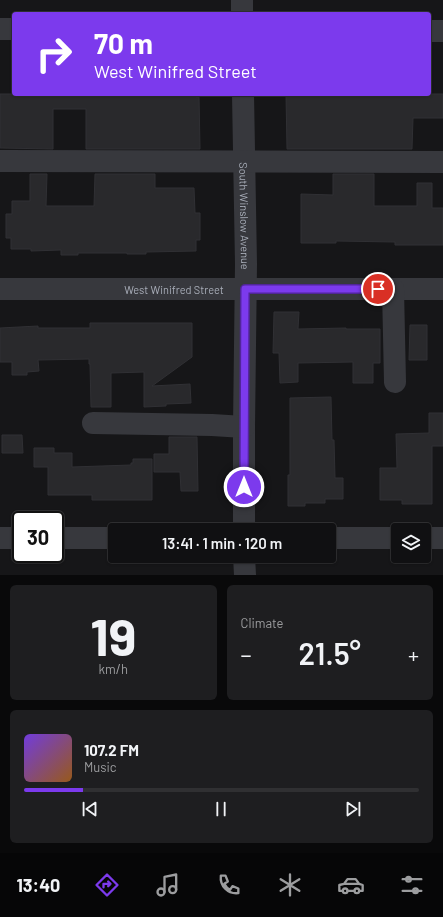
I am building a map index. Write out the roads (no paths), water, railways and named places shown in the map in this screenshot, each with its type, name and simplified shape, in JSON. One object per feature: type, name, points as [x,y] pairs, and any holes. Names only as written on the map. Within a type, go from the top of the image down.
[{"type":"street","points":[[242,0],[242,12]]},
{"type":"street","points":[[0,29],[12,29]]},
{"type":"street","points":[[431,31],[443,31]]},
{"type":"street","name":"South Winslow Avenue","points":[[243,96],[246,264],[244,523]]},
{"type":"street","points":[[0,161],[443,162]]},
{"type":"street","name":"West Winifred Street","points":[[0,289],[443,289]]},
{"type":"street","points":[[393,289],[395,382]]},
{"type":"street","points":[[93,423],[244,427]]},
{"type":"street","points":[[0,538],[12,538]]},
{"type":"street","points":[[64,538],[108,538]]},
{"type":"street","points":[[336,538],[391,538]]},
{"type":"street","points":[[431,538],[443,538]]},
{"type":"street","points":[[244,563],[245,575]]}]
